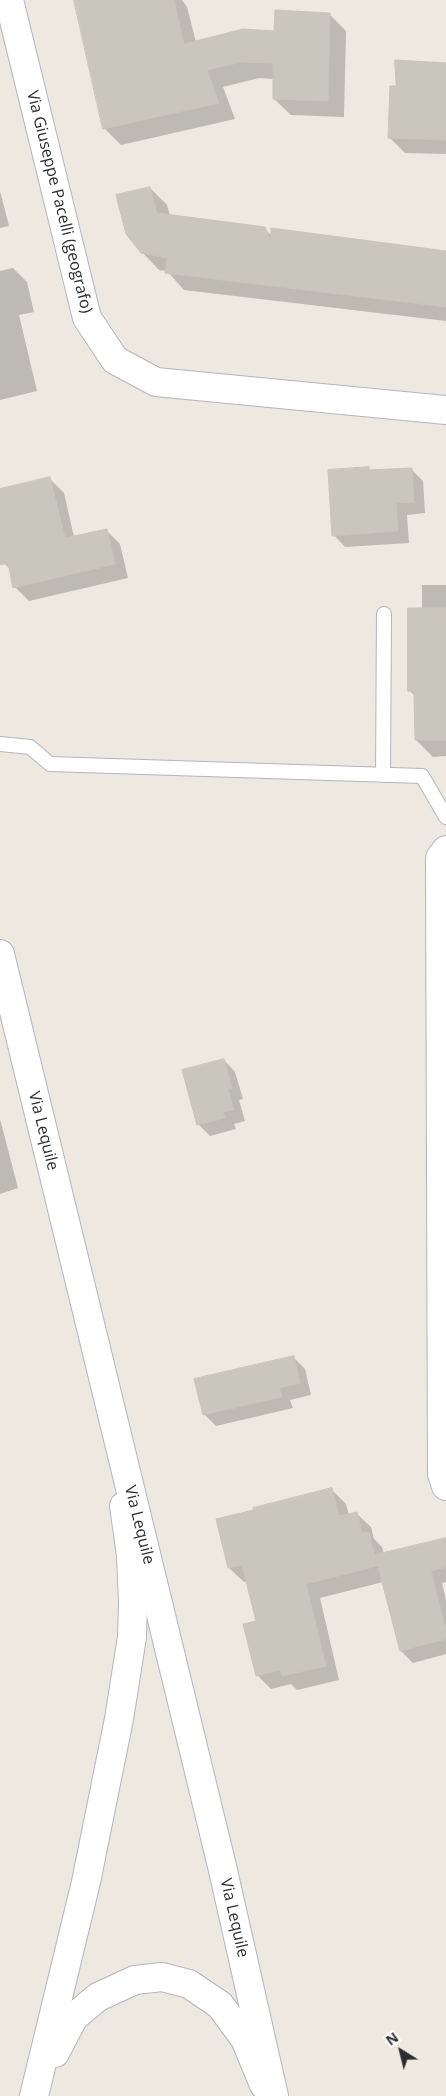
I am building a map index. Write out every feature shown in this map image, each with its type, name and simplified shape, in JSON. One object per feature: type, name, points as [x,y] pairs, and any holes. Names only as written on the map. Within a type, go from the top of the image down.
[{"type":"street","name":"Via Giuseppe Pacelli (geografo)","points":[[9,0],[87,318],[115,360],[156,382],[446,410]]},
{"type":"street","points":[[446,850],[440,858],[442,1474],[446,1486]]},
{"type":"street","name":"Via Lequile","points":[[0,954],[222,1866],[274,2096]]},
{"type":"street","points":[[36,2091],[86,1882],[119,1719],[132,1637],[134,1603],[131,1555],[112,1417]]},
{"type":"street","points":[[36,2091],[74,2017],[98,1997],[134,1980],[162,1977],[189,1984],[220,2005],[245,2039],[268,2096]]},
{"type":"lane","points":[[383,775],[384,614]]},
{"type":"lane","points":[[0,744],[30,747],[50,764],[422,776],[446,817]]},
{"type":"building","points":[[74,0],[174,0],[184,44],[243,29],[274,31],[275,10],[330,13],[328,101],[273,99],[273,63],[242,62],[207,70],[219,103],[103,129]]},
{"type":"building","points":[[395,60],[446,63],[446,140],[388,138],[390,86],[396,86]]},
{"type":"building","points":[[150,187],[157,213],[265,227],[271,242],[271,228],[446,251],[446,307],[165,273],[167,258],[141,253],[126,234],[116,195]]},
{"type":"building","points":[[369,467],[369,470],[412,468],[414,502],[396,503],[398,531],[332,536],[328,470]]},
{"type":"building","points":[[50,477],[65,538],[107,529],[115,564],[13,588],[8,563],[0,565],[0,489]]},
{"type":"building","points":[[408,608],[446,608],[446,740],[415,740],[414,691],[408,691]]},
{"type":"building","points":[[224,1059],[232,1088],[228,1089],[234,1110],[223,1112],[225,1118],[197,1125],[182,1070]]},
{"type":"building","points":[[294,1356],[300,1383],[279,1388],[282,1397],[203,1415],[194,1379]]},
{"type":"building","points":[[332,1488],[339,1516],[357,1512],[362,1533],[369,1532],[377,1566],[306,1584],[326,1666],[282,1676],[280,1670],[256,1676],[243,1624],[256,1621],[242,1565],[228,1568],[216,1519]]},
{"type":"building","points":[[446,1538],[446,1567],[431,1571],[446,1631],[446,1639],[400,1651],[375,1555]]}]
